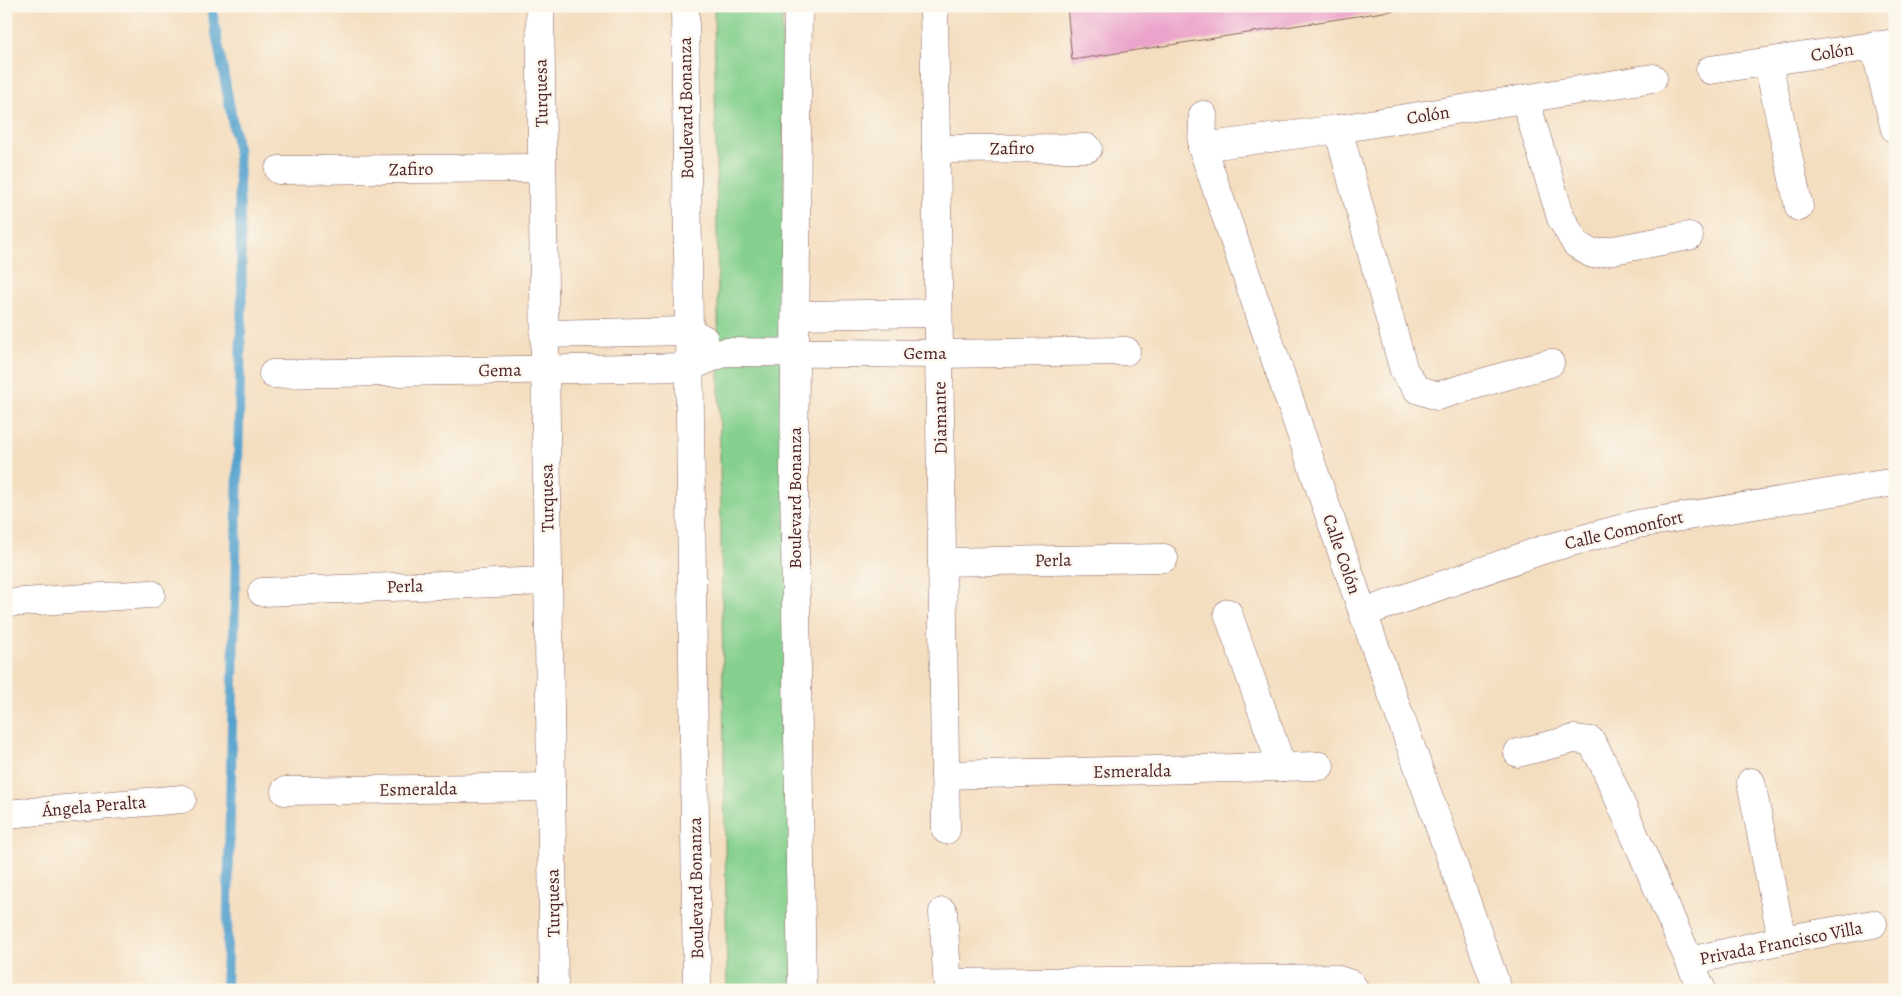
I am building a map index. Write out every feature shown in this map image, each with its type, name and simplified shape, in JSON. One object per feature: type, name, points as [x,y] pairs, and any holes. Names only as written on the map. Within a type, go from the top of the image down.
[{"type":"street","name":"Turquesa","points":[[540,6],[554,990]]},
{"type":"street","name":"Boulevard Bonanza","points":[[685,6],[697,990]]},
{"type":"street","name":"Boulevard Bonanza","points":[[798,6],[794,479],[802,990]]},
{"type":"street","name":"Diamante","points":[[934,6],[946,830]]},
{"type":"street","points":[[1885,44],[1895,129]]},
{"type":"street","name":"Colón","points":[[1710,70],[1885,44]]},
{"type":"street","points":[[1768,62],[1799,207]]},
{"type":"street","name":"Colón","points":[[1202,147],[1338,129],[1653,78]]},
{"type":"street","points":[[1525,99],[1561,218],[1576,244],[1592,254],[1689,236]]},
{"type":"street","name":"Calle Colón","points":[[1203,115],[1202,147],[1363,613],[1498,990]]},
{"type":"street","points":[[1338,129],[1404,371],[1417,389],[1437,396],[1550,362]]},
{"type":"street","name":"Zafiro","points":[[936,149],[1088,148]]},
{"type":"street","name":"Zafiro","points":[[279,170],[542,168]]},
{"type":"street","points":[[796,315],[938,313]]},
{"type":"street","points":[[544,334],[689,331],[725,352]]},
{"type":"street","name":"Gema","points":[[273,374],[689,367],[725,352],[939,354],[1126,351]]},
{"type":"street","name":"Calle Comonfort","points":[[1363,613],[1542,550],[1638,524],[1895,482]]},
{"type":"street","name":"Perla","points":[[942,562],[1164,558]]},
{"type":"street","name":"Perla","points":[[262,592],[548,581]]},
{"type":"street","points":[[6,604],[150,594]]},
{"type":"street","points":[[1228,613],[1282,767]]},
{"type":"street","points":[[1518,753],[1574,739],[1591,741],[1702,990]]},
{"type":"street","name":"Esmeralda","points":[[945,775],[1320,766]]},
{"type":"street","points":[[1751,782],[1782,940]]},
{"type":"street","name":"Esmeralda","points":[[285,791],[551,787]]},
{"type":"street","name":"Ángela Peralta","points":[[6,814],[182,798]]},
{"type":"street","points":[[943,912],[948,986],[1333,978],[1353,987]]},
{"type":"street","name":"Privada Francisco Villa","points":[[1690,961],[1782,940],[1873,924]]},
{"type":"green space","points":[[714,6],[782,6],[793,990],[727,990]]},
{"type":"building","points":[[1067,6],[1416,6],[1416,7],[1072,60]]},
{"type":"waterway","points":[[211,6],[238,151],[242,288],[226,990]]}]
